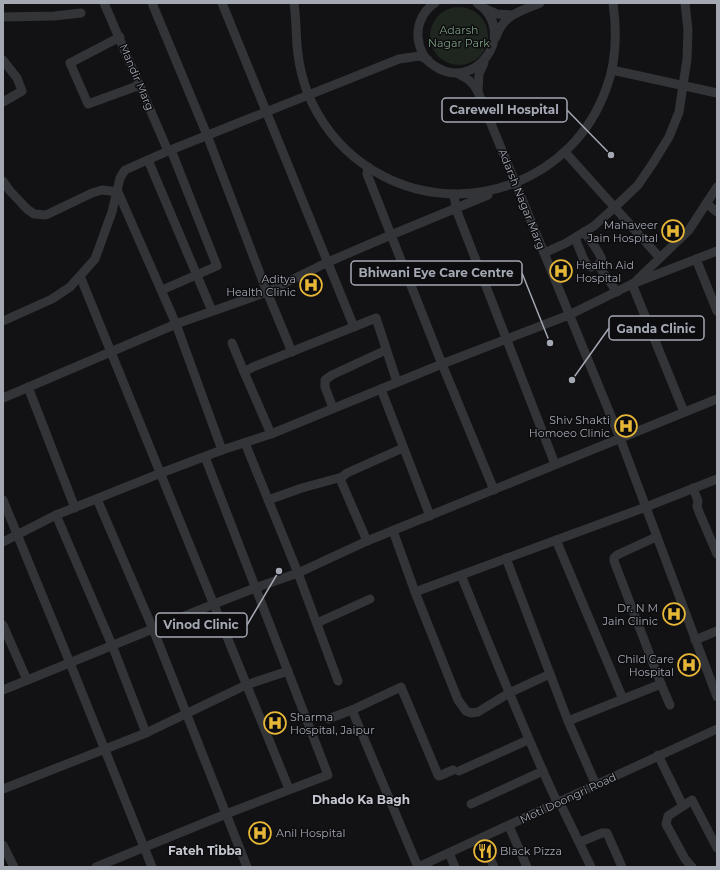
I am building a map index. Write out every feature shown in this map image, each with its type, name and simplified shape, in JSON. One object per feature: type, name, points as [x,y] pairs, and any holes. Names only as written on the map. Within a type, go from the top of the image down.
[{"type":"street","points":[[152,3],[207,135],[267,292],[292,352]]},
{"type":"street","points":[[222,3],[354,327]]},
{"type":"street","points":[[294,3],[300,65],[309,95],[318,114],[330,132],[357,160],[390,180],[424,191],[454,194],[479,193],[515,183]]},
{"type":"street","points":[[428,60],[420,47],[418,28],[425,12],[434,3]]},
{"type":"street","points":[[478,92],[479,74],[491,51],[500,25],[512,15],[540,3]]},
{"type":"street","points":[[3,398],[176,324],[267,292],[328,262],[456,209],[539,172],[557,159],[575,142],[588,126],[600,106],[607,89],[616,46],[616,26],[613,3]]},
{"type":"street","points":[[544,253],[575,238],[594,226],[615,208],[638,185],[669,137],[679,112],[687,59],[688,30],[685,3]]},
{"type":"street","name":"Mandir Marg","points":[[108,4],[120,37],[170,150],[217,266],[197,276]]},
{"type":"street","points":[[480,5],[497,14],[512,15]]},
{"type":"street","points":[[480,5],[492,22],[494,42]]},
{"type":"street","points":[[3,17],[81,14]]},
{"type":"street","points":[[120,37],[70,63],[88,104],[140,85]]},
{"type":"street","points":[[399,59],[414,46],[418,37]]},
{"type":"street","points":[[3,321],[52,299],[70,287],[95,259],[112,212],[118,192],[120,178],[125,170],[207,135],[399,59],[420,56],[440,69],[457,73],[465,77],[473,83],[478,92]]},
{"type":"street","points":[[3,60],[17,78],[22,91],[3,102]]},
{"type":"street","points":[[457,73],[472,70],[485,60]]},
{"type":"street","points":[[612,70],[717,93]]},
{"type":"street","name":"Adarsh Nagar Marg","points":[[478,92],[620,438],[717,696]]},
{"type":"street","points":[[565,152],[660,258]]},
{"type":"street","points":[[148,160],[212,311]]},
{"type":"street","points":[[368,167],[368,174],[391,235],[494,490]]},
{"type":"street","points":[[3,181],[10,191],[27,209],[34,214],[46,215],[92,193],[102,190],[118,192]]},
{"type":"street","points":[[632,284],[689,230],[717,187]]},
{"type":"street","points":[[118,192],[176,324],[222,450]]},
{"type":"street","points":[[454,194],[456,209],[556,464]]},
{"type":"street","points":[[707,204],[717,212]]},
{"type":"street","points":[[575,238],[586,264],[591,267],[598,265],[602,260],[600,255],[597,248],[584,232]]},
{"type":"street","points":[[3,542],[56,516],[97,499],[222,450],[271,434],[442,364],[569,315],[632,284],[717,251]]},
{"type":"street","points":[[696,259],[717,311]]},
{"type":"street","points":[[598,265],[616,292]]},
{"type":"street","points":[[80,276],[289,789]]},
{"type":"street","points":[[162,290],[197,276]]},
{"type":"street","points":[[632,284],[684,412]]},
{"type":"street","points":[[244,372],[376,318],[397,382]]},
{"type":"street","points":[[232,343],[271,434]]},
{"type":"street","points":[[333,408],[325,387],[325,380],[332,374],[386,350]]},
{"type":"street","points":[[28,387],[75,508]]},
{"type":"street","points":[[381,389],[430,516]]},
{"type":"street","points":[[3,690],[214,604],[298,573],[367,541],[717,399]]},
{"type":"street","points":[[245,443],[298,573],[338,681]]},
{"type":"street","points":[[268,500],[302,488],[342,477],[347,473],[404,448]]},
{"type":"street","points":[[96,867],[328,774],[205,457]]},
{"type":"street","points":[[342,477],[341,481],[367,541]]},
{"type":"street","points":[[415,592],[646,507],[717,478]]},
{"type":"street","points":[[693,488],[698,501],[697,506],[699,512],[717,554]]},
{"type":"street","points":[[97,499],[153,629],[247,867]]},
{"type":"street","points":[[3,500],[152,867]]},
{"type":"street","points":[[56,516],[112,645],[146,733]]},
{"type":"street","points":[[393,531],[415,592],[458,700],[466,712],[478,712],[508,693],[550,674]]},
{"type":"street","points":[[656,536],[617,555],[614,558],[614,561],[670,705]]},
{"type":"street","points":[[556,540],[623,699]]},
{"type":"street","points":[[506,558],[568,721],[596,784]]},
{"type":"street","points":[[461,575],[528,740],[580,842],[591,867]]},
{"type":"street","points":[[317,623],[370,599]]},
{"type":"street","points":[[3,625],[27,680]]},
{"type":"street","points":[[695,640],[717,631]]},
{"type":"street","points":[[3,789],[146,733],[246,685],[288,671]]},
{"type":"street","points":[[568,721],[661,684]]},
{"type":"street","points":[[328,719],[352,710],[401,687],[439,776],[528,740]]},
{"type":"street","points":[[352,710],[418,867]]},
{"type":"street","name":"Moti Doongri Road","points":[[418,867],[717,728]]},
{"type":"street","points":[[658,755],[683,806]]},
{"type":"street","points":[[471,804],[543,770]]},
{"type":"street","points":[[692,867],[685,859],[666,824],[668,816],[692,800],[717,848]]},
{"type":"street","points":[[509,826],[527,867]]},
{"type":"street","points":[[580,842],[602,833],[607,833],[622,867]]},
{"type":"street","points":[[481,838],[494,867]]},
{"type":"street","points":[[3,845],[14,867]]},
{"type":"street","points":[[449,853],[455,867]]},
{"type":"green space","name":"Adarsh Nagar Park","points":[[453,7],[465,7],[480,15],[488,30],[488,42],[480,57],[465,65],[453,65],[438,57],[430,42],[430,30],[438,15]]},
{"type":"place","name":"Carewell Hospital","points":[[611,155]]},
{"type":"place","name":"Mahaveer Jain Hospital","points":[[673,231]]},
{"type":"place","name":"Health Aid Hospital","points":[[561,271]]},
{"type":"place","name":"Aditya Health Clinic","points":[[311,285]]},
{"type":"place","name":"Bhiwani Eye Care Centre","points":[[550,343]]},
{"type":"place","name":"Ganda Clinic","points":[[572,380]]},
{"type":"place","name":"Shiv Shakti Homoeo Clinic","points":[[626,426]]},
{"type":"place","name":"Vinod Clinic","points":[[279,571]]},
{"type":"place","name":"Dr. N M Jain Clinic","points":[[674,614]]},
{"type":"place","name":"Child Care Hospital","points":[[689,665]]},
{"type":"place","name":"Sharma Hospital, Jaipur","points":[[275,723]]},
{"type":"place","name":"Anil Hospital","points":[[260,833]]},
{"type":"place","name":"Black Pizza","points":[[485,851]]},
{"type":"district","name":"Dhado Ka Bagh","points":[[361,800]]},
{"type":"district","name":"Fateh Tibba","points":[[205,851]]}]
